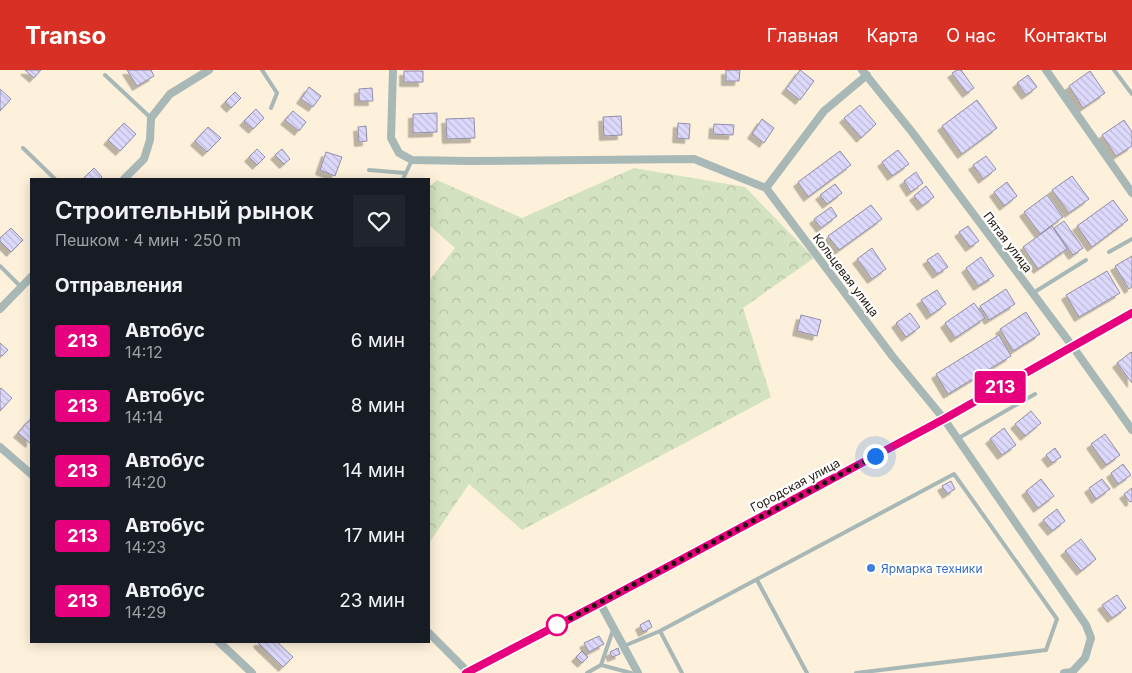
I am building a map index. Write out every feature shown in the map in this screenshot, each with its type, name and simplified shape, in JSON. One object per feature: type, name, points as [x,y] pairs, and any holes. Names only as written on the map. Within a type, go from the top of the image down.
[{"type":"street","points":[[125,178],[144,159],[150,140],[151,118],[170,94],[209,70]]},
{"type":"street","points":[[393,70],[391,138],[399,153],[412,160],[694,159],[766,188],[824,111],[864,73]]},
{"type":"street","points":[[1046,70],[1132,193]]},
{"type":"street","name":"Пятая улица","points":[[864,73],[912,132],[1073,346],[1132,430]]},
{"type":"street","name":"Кольцевая улица","points":[[766,188],[887,349],[944,419],[1086,625],[1091,638],[1085,658],[1069,673]]},
{"type":"street","points":[[0,309],[30,278]]},
{"type":"street","name":"Городская улица","points":[[467,672],[944,419],[1132,313]]},
{"type":"street","points":[[0,447],[30,473]]},
{"type":"street","points":[[600,603],[638,673]]},
{"type":"street","points":[[430,635],[467,672]]},
{"type":"street","points":[[220,643],[252,673]]},
{"type":"lane","points":[[262,70],[277,94],[272,108]]},
{"type":"lane","points":[[1114,70],[1132,94]]},
{"type":"lane","points":[[105,75],[151,118]]},
{"type":"lane","points":[[23,148],[54,178]]},
{"type":"lane","points":[[403,178],[412,160]]},
{"type":"lane","points":[[369,170],[405,173]]},
{"type":"lane","points":[[1109,252],[1132,239]]},
{"type":"lane","points":[[1033,293],[1086,260]]},
{"type":"lane","points":[[0,266],[21,287]]},
{"type":"lane","points":[[957,439],[1035,394]]},
{"type":"lane","points":[[624,646],[660,631],[954,474],[1057,619],[1046,650],[856,673]]},
{"type":"lane","points":[[757,580],[807,673]]},
{"type":"lane","points":[[587,673],[601,665],[614,627]]},
{"type":"lane","points":[[660,631],[682,673]]},
{"type":"lane","points":[[601,665],[631,673]]},
{"type":"green space","points":[[634,168],[745,187],[814,258],[743,308],[771,397],[522,530],[469,484],[430,542],[430,280],[455,248],[430,226],[430,186],[437,180],[522,218]]},
{"type":"building","points":[[25,70],[41,70],[34,78]]},
{"type":"building","points":[[127,70],[151,70],[154,76],[137,86]]},
{"type":"building","points":[[726,70],[740,70],[739,81],[726,81]]},
{"type":"building","points":[[800,70],[814,81],[800,100],[786,89]]},
{"type":"building","points":[[961,70],[974,88],[967,93],[952,73]]},
{"type":"building","points":[[404,71],[423,71],[423,82],[404,82]]},
{"type":"building","points":[[1090,71],[1105,93],[1083,108],[1069,86]]},
{"type":"building","points":[[1028,75],[1037,87],[1026,95],[1017,83]]},
{"type":"building","points":[[309,87],[321,96],[313,107],[301,99]]},
{"type":"building","points":[[372,88],[373,101],[359,101],[359,89]]},
{"type":"building","points":[[0,89],[11,99],[0,111]]},
{"type":"building","points":[[235,92],[241,98],[231,108],[225,102]]},
{"type":"building","points":[[977,100],[997,128],[962,154],[942,126]]},
{"type":"building","points":[[860,105],[876,124],[861,138],[844,118]]},
{"type":"building","points":[[256,109],[264,118],[253,129],[244,121]]},
{"type":"building","points":[[293,111],[306,122],[299,131],[285,120]]},
{"type":"building","points":[[437,113],[437,132],[413,133],[413,114]]},
{"type":"building","points":[[621,116],[622,135],[604,136],[603,117]]},
{"type":"building","points":[[474,118],[475,138],[447,139],[446,119]]},
{"type":"building","points":[[762,119],[774,128],[764,143],[752,134]]},
{"type":"building","points":[[1124,120],[1132,132],[1132,146],[1116,156],[1102,135]]},
{"type":"building","points":[[124,123],[136,134],[120,151],[108,140]]},
{"type":"building","points":[[678,123],[690,124],[689,139],[677,138]]},
{"type":"building","points":[[714,124],[734,125],[733,135],[713,134]]},
{"type":"building","points":[[366,126],[367,141],[359,142],[358,127]]},
{"type":"building","points":[[208,127],[221,138],[207,152],[195,141]]},
{"type":"building","points":[[257,149],[265,157],[257,165],[249,157]]},
{"type":"building","points":[[282,149],[290,159],[284,164],[275,155]]},
{"type":"building","points":[[898,150],[909,164],[892,176],[882,162]]},
{"type":"building","points":[[840,151],[851,165],[808,197],[798,182]]},
{"type":"building","points":[[326,152],[342,157],[335,176],[320,170]]},
{"type":"building","points":[[986,156],[996,169],[983,179],[973,165]]},
{"type":"building","points":[[94,168],[102,177],[101,178],[84,178]]},
{"type":"building","points":[[916,172],[923,183],[911,192],[904,181]]},
{"type":"building","points":[[1072,176],[1089,199],[1069,213],[1052,190]]},
{"type":"building","points":[[1007,182],[1017,196],[1004,206],[994,192]]},
{"type":"building","points":[[835,184],[842,193],[827,204],[820,195]]},
{"type":"building","points":[[926,186],[934,197],[922,206],[914,196]]},
{"type":"building","points":[[1047,195],[1063,217],[1040,234],[1024,212]]},
{"type":"building","points":[[1113,200],[1128,220],[1092,247],[1077,226]]},
{"type":"building","points":[[871,205],[882,219],[839,250],[828,236]]},
{"type":"building","points":[[831,207],[837,216],[821,228],[814,219]]},
{"type":"building","points":[[1064,221],[1083,248],[1073,255],[1054,228]]},
{"type":"building","points":[[968,226],[979,241],[970,247],[959,232]]},
{"type":"building","points":[[1052,226],[1067,249],[1038,269],[1023,247]]},
{"type":"building","points":[[11,228],[23,240],[11,252],[0,241],[0,238]]},
{"type":"building","points":[[872,248],[886,269],[872,279],[857,259]]},
{"type":"building","points":[[938,253],[948,267],[937,274],[927,260]]},
{"type":"building","points":[[1132,256],[1132,287],[1129,289],[1115,266]]},
{"type":"building","points":[[981,257],[994,276],[978,286],[966,268]]},
{"type":"building","points":[[1107,271],[1120,293],[1079,317],[1066,295]]},
{"type":"building","points":[[1006,289],[1015,304],[989,320],[980,306]]},
{"type":"building","points":[[937,290],[946,304],[931,315],[921,300]]},
{"type":"building","points":[[974,303],[985,318],[955,338],[945,323]]},
{"type":"building","points":[[1026,312],[1040,334],[1013,351],[1000,329]]},
{"type":"building","points":[[910,313],[920,327],[906,337],[896,323]]},
{"type":"building","points":[[801,315],[821,320],[817,336],[797,331]]},
{"type":"building","points":[[999,335],[1011,356],[948,394],[936,374]]},
{"type":"building","points":[[0,343],[8,350],[2,356],[0,355]]},
{"type":"building","points":[[1132,353],[1132,383],[1117,363]]},
{"type":"building","points":[[0,389],[12,398],[0,411]]},
{"type":"building","points":[[1031,411],[1041,423],[1025,436],[1015,424]]},
{"type":"building","points":[[30,419],[30,443],[18,433]]},
{"type":"building","points":[[1004,428],[1016,445],[1002,455],[990,439]]},
{"type":"building","points":[[1105,434],[1120,455],[1106,465],[1091,444]]},
{"type":"building","points":[[1055,448],[1061,457],[1052,463],[1046,455]]},
{"type":"building","points":[[1123,464],[1131,475],[1118,484],[1111,473]]},
{"type":"building","points":[[1041,479],[1054,496],[1038,508],[1026,491]]},
{"type":"building","points":[[1102,479],[1110,489],[1096,499],[1089,488]]},
{"type":"building","points":[[951,481],[955,489],[947,494],[942,486]]},
{"type":"building","points":[[1132,488],[1132,501],[1130,502],[1124,494]]},
{"type":"building","points":[[1057,509],[1065,521],[1052,531],[1043,520]]},
{"type":"building","points":[[1081,539],[1096,559],[1081,571],[1065,551]]},
{"type":"building","points":[[1117,595],[1126,608],[1112,618],[1102,605]]},
{"type":"building","points":[[649,620],[652,627],[643,632],[640,625]]},
{"type":"building","points":[[599,636],[604,644],[589,652],[584,643]]},
{"type":"building","points":[[258,643],[278,643],[293,657],[283,667]]},
{"type":"building","points":[[618,648],[620,654],[612,657],[610,652]]},
{"type":"building","points":[[582,651],[588,657],[582,663],[576,657]]},
{"type":"bus line","name":"213","points":[[466,673],[944,419],[1132,313]]},
{"type":"place","name":"Ярмарка техники","points":[[871,568]]},
{"type":"route","points":[[557,625],[875,456]]}]
